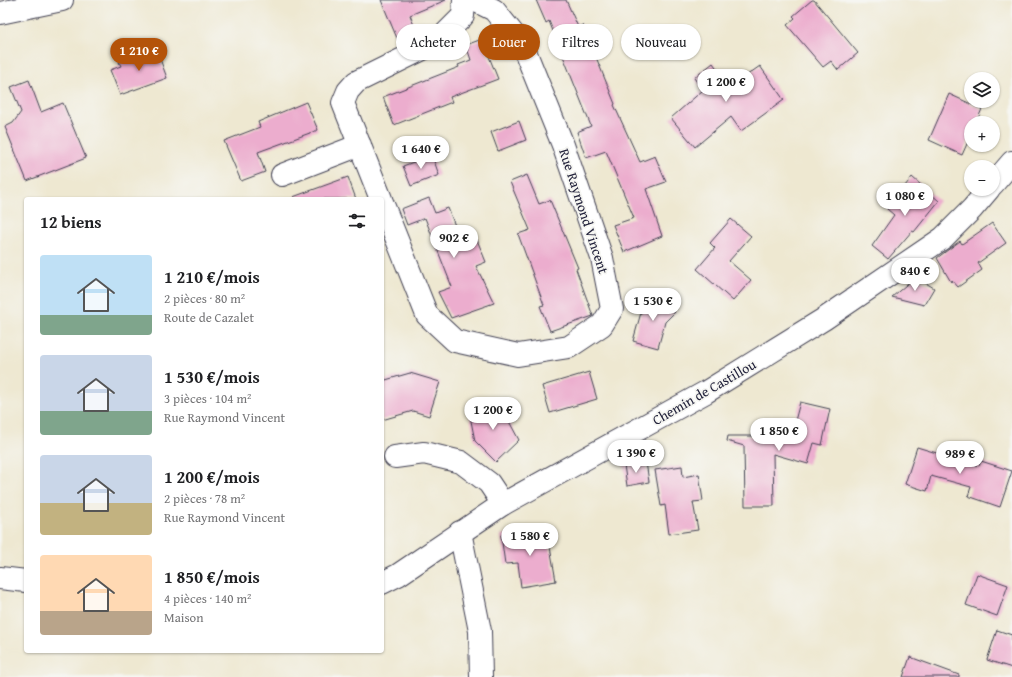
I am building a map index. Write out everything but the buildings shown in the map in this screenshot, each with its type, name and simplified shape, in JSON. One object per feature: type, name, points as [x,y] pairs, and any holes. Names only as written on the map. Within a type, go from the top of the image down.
[{"type":"street","points":[[0,13],[62,0]]},
{"type":"street","points":[[380,197],[343,104],[348,91],[356,82],[437,42],[463,16],[464,0]]},
{"type":"street","name":"Rue Raymond Vincent","points":[[384,207],[427,315],[455,341],[518,355],[569,347],[602,325],[612,309],[602,258],[563,145],[523,46],[494,10],[474,0]]},
{"type":"street","points":[[282,176],[360,145]]},
{"type":"street","points":[[1000,176],[1012,162]]},
{"type":"street","name":"Chemin de Castillou","points":[[384,582],[503,504],[706,392],[824,320],[943,238],[983,196]]},
{"type":"street","points":[[395,458],[424,453],[461,462],[489,483],[503,504]]},
{"type":"street","points":[[460,532],[480,631],[481,677]]},
{"type":"street","points":[[0,578],[24,581]]}]
